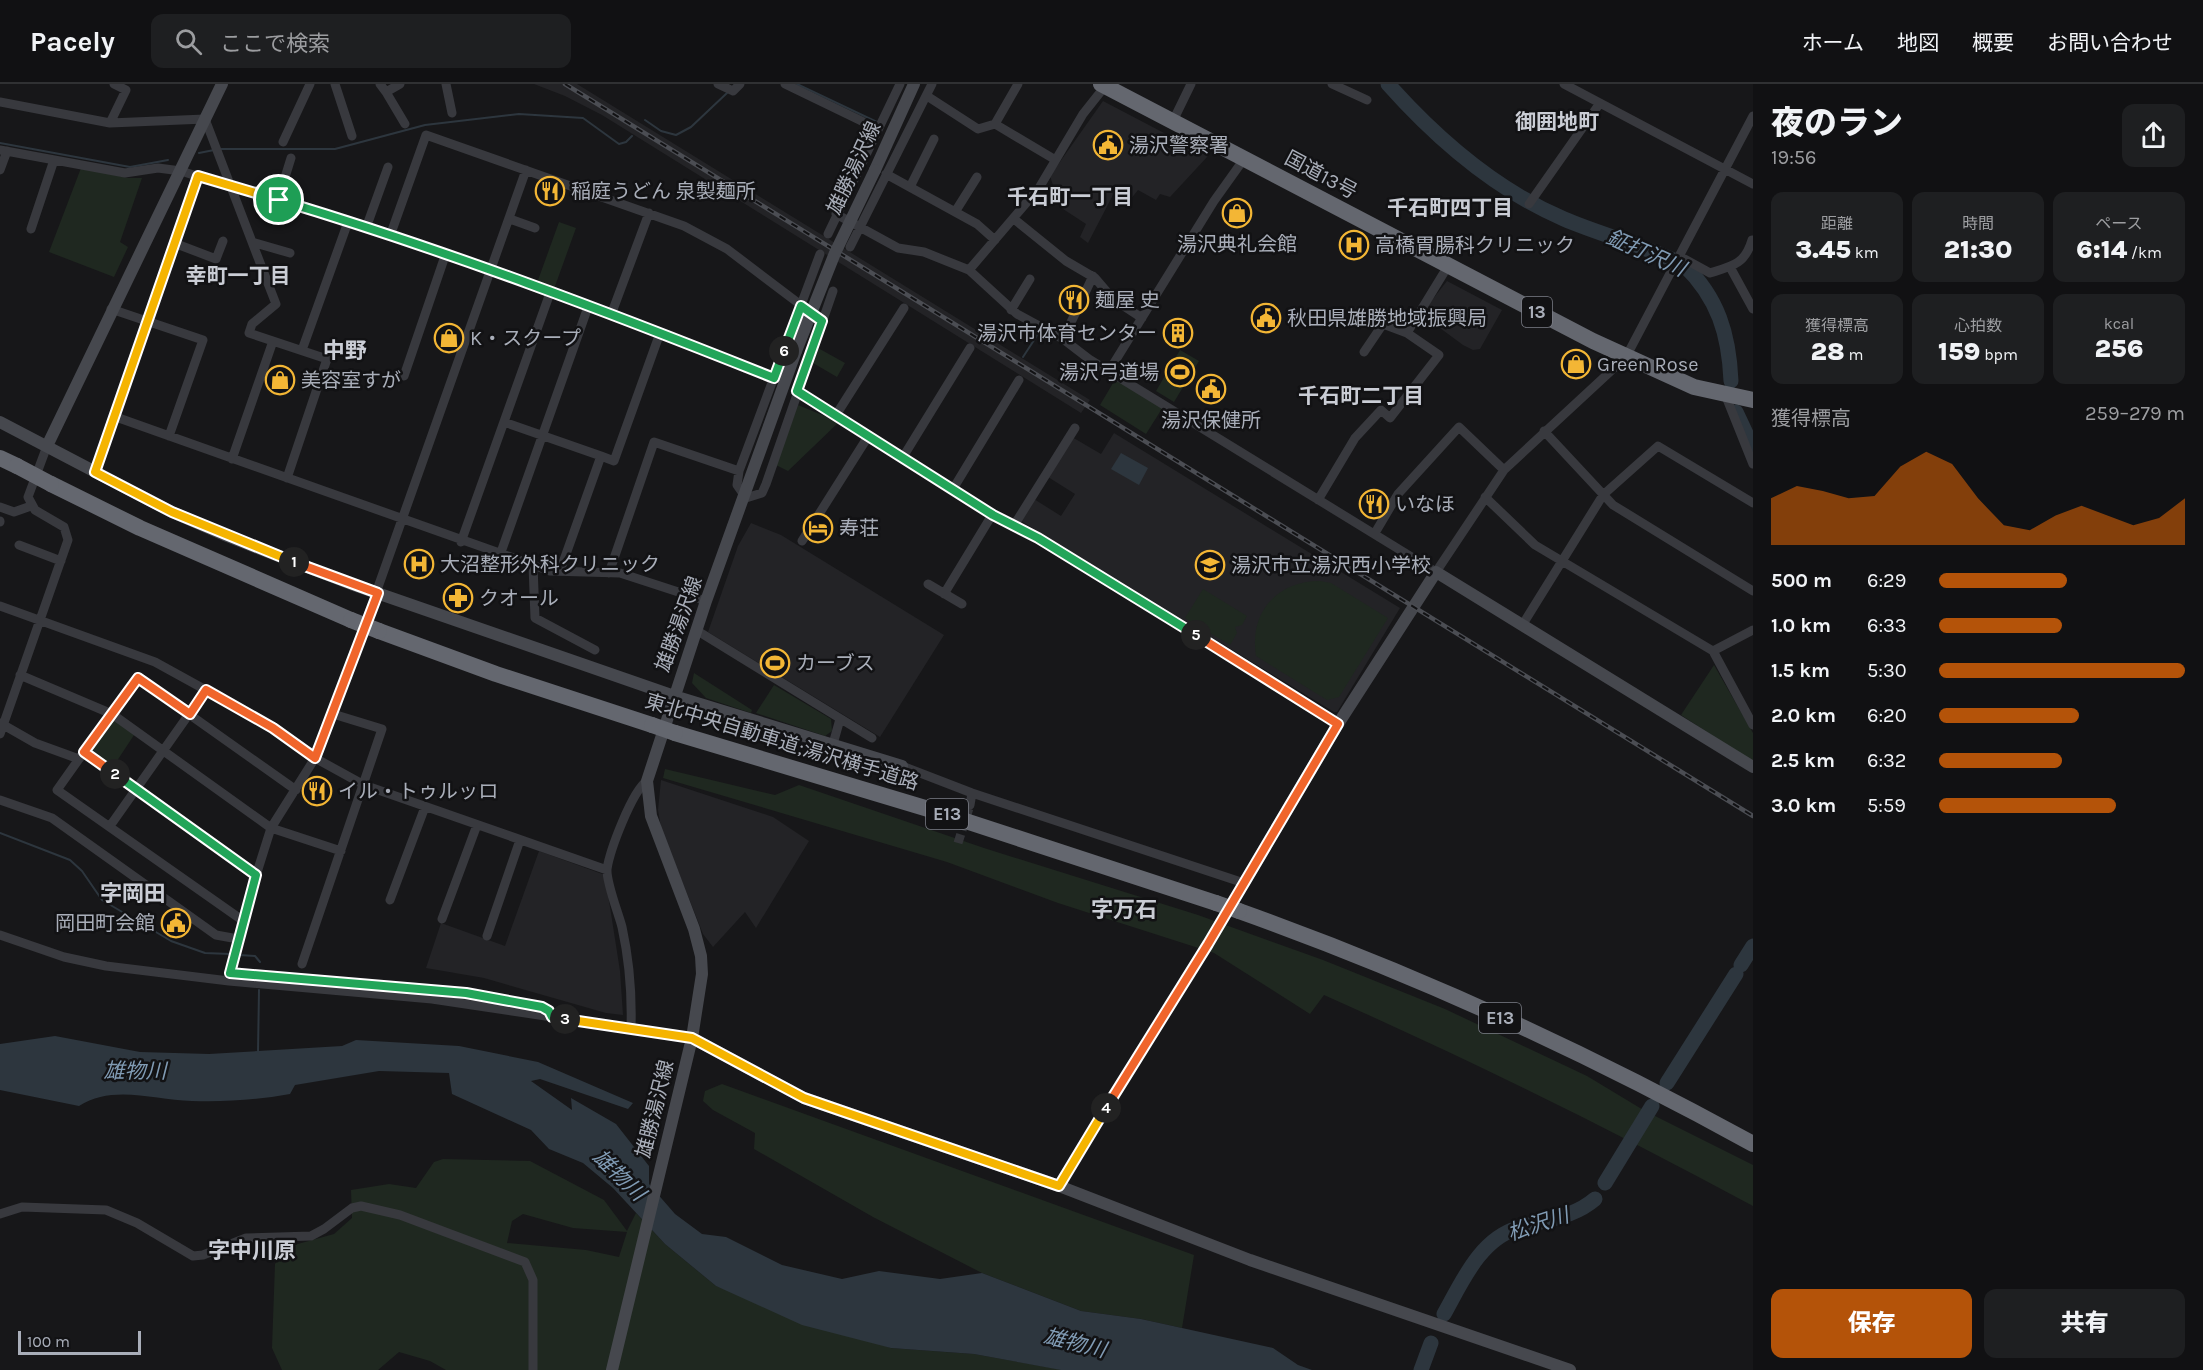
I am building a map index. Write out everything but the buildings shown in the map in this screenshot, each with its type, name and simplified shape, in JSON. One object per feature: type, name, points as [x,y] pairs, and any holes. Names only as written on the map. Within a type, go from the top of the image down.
[{"type":"highway","name":"国道13号","points":[[1104,85],[1626,357],[1694,387],[1753,400]]},
{"type":"highway","name":"東北中央自動車道;湯沢横手道路","points":[[0,458],[150,532],[351,620],[496,674],[675,733],[935,811],[1216,903],[1351,952],[1592,1060],[1753,1144]]},
{"type":"street","points":[[110,123],[128,87],[114,84]]},
{"type":"street","points":[[222,84],[111,309],[47,446],[28,496],[31,506],[64,527],[68,540],[1,727],[35,743],[82,756],[137,790],[256,875]]},
{"type":"street","points":[[283,142],[310,84]]},
{"type":"street","points":[[335,84],[351,136]]},
{"type":"street","points":[[400,84],[383,88],[405,123]]},
{"type":"street","points":[[446,84],[453,113]]},
{"type":"street","points":[[718,84],[733,91],[740,84]]},
{"type":"street","points":[[785,84],[878,129]]},
{"type":"street","points":[[828,234],[878,129],[906,86],[887,84]]},
{"type":"street","points":[[850,247],[932,84]]},
{"type":"street","points":[[927,96],[978,129],[995,124],[1018,84]]},
{"type":"street","points":[[1173,121],[1191,84]]},
{"type":"street","points":[[1332,84],[1367,100]]},
{"type":"street","points":[[1564,84],[1753,184]]},
{"type":"street","points":[[969,270],[1040,188],[1054,159],[1104,85]]},
{"type":"street","name":"雄勝湯沢線","points":[[612,1370],[692,1038],[702,974],[701,956],[651,816],[647,782],[706,601],[746,498],[796,351],[906,86]]},
{"type":"street","points":[[0,102],[110,123],[205,119]]},
{"type":"street","points":[[1530,202],[1600,103]]},
{"type":"street","points":[[1059,1186],[1338,724],[1485,497],[1504,470],[1626,357],[1753,116]]},
{"type":"street","points":[[205,119],[217,156],[276,304],[252,324],[249,333],[327,359],[287,478]]},
{"type":"street","points":[[995,124],[1054,159]]},
{"type":"street","points":[[390,236],[426,135],[684,226],[727,249],[822,321]]},
{"type":"street","points":[[910,187],[934,139]]},
{"type":"street","points":[[0,171],[3,151],[125,173],[158,168],[181,171],[390,236],[660,333],[774,378]]},
{"type":"street","points":[[279,200],[291,158]]},
{"type":"street","points":[[1109,371],[1214,201],[1244,159]]},
{"type":"street","points":[[31,229],[54,160]]},
{"type":"street","points":[[366,228],[388,167]]},
{"type":"street","points":[[230,977],[242,921],[271,828],[315,758],[333,714],[378,593],[526,170]]},
{"type":"street","points":[[886,174],[977,224],[995,240]]},
{"type":"street","points":[[95,472],[198,176]]},
{"type":"street","points":[[955,212],[977,177]]},
{"type":"street","points":[[611,315],[650,213]]},
{"type":"street","points":[[836,214],[898,248],[924,252],[969,270],[1011,310],[1063,339],[1109,371],[1753,766]]},
{"type":"street","points":[[510,219],[535,228]]},
{"type":"street","points":[[1014,219],[1066,261],[1093,276],[1113,299],[1142,318]]},
{"type":"street","points":[[302,350],[348,222]]},
{"type":"street","points":[[1677,260],[1710,273],[1730,267],[1748,255],[1752,240]]},
{"type":"street","points":[[174,243],[216,260],[223,241]]},
{"type":"street","points":[[252,242],[290,252]]},
{"type":"street","points":[[819,254],[739,471],[737,485],[746,498],[762,493],[766,484],[833,291]]},
{"type":"street","points":[[404,376],[445,256]]},
{"type":"street","points":[[1407,333],[1448,266]]},
{"type":"street","points":[[1730,267],[1753,309]]},
{"type":"street","points":[[1063,339],[1093,276]]},
{"type":"street","points":[[1011,310],[1030,279]]},
{"type":"street","points":[[461,542],[550,293]]},
{"type":"street","points":[[500,555],[588,307]]},
{"type":"street","points":[[836,415],[904,308]]},
{"type":"street","points":[[111,309],[203,340],[169,436]]},
{"type":"street","points":[[1318,500],[1355,438],[1381,410],[1390,418],[1439,355],[1407,333],[1383,324],[1364,352]]},
{"type":"street","points":[[504,422],[614,461],[660,333]]},
{"type":"street","points":[[232,459],[273,341]]},
{"type":"street","points":[[903,457],[970,348]]},
{"type":"street","points":[[953,489],[1019,380]]},
{"type":"street","points":[[797,391],[993,515],[1048,544],[1338,724]]},
{"type":"street","points":[[1725,394],[1753,464]]},
{"type":"street","points":[[116,417],[461,542],[532,565],[560,571],[620,573],[706,601]]},
{"type":"street","points":[[0,422],[95,472],[227,536],[378,593],[674,696],[902,766],[972,793],[1244,883]]},
{"type":"street","points":[[1375,533],[1398,494],[1459,427],[1504,470]]},
{"type":"street","points":[[1013,527],[1075,428]]},
{"type":"street","points":[[1544,431],[1613,505],[1753,591]]},
{"type":"street","points":[[802,541],[869,435]]},
{"type":"street","points":[[609,573],[654,442],[739,471]]},
{"type":"street","points":[[1523,624],[1603,495],[1658,446],[1753,502]]},
{"type":"street","points":[[560,571],[601,456]]},
{"type":"street","points":[[1485,497],[1535,545],[1659,621],[1713,651],[1753,725]]},
{"type":"street","points":[[0,507],[14,512],[31,506]]},
{"type":"street","points":[[944,594],[993,515]]},
{"type":"street","points":[[19,545],[61,561]]},
{"type":"street","points":[[532,565],[535,618],[595,650]]},
{"type":"street","points":[[928,584],[962,604]]},
{"type":"street","points":[[0,606],[155,662],[273,728],[315,758],[364,785],[607,870]]},
{"type":"street","points":[[696,630],[872,738]]},
{"type":"street","points":[[1713,651],[1753,630]]},
{"type":"street","points":[[20,675],[112,714],[271,828],[341,851]]},
{"type":"street","points":[[242,921],[57,790],[138,678],[296,790]]},
{"type":"street","points":[[110,826],[206,690]]},
{"type":"street","points":[[302,964],[382,729],[333,714]]},
{"type":"street","points":[[833,744],[840,719]]},
{"type":"street","points":[[631,1028],[631,1005],[622,929],[607,870],[630,802],[638,788],[647,782]]},
{"type":"street","points":[[970,805],[972,793]]},
{"type":"street","points":[[0,800],[52,818],[216,935],[238,939]]},
{"type":"street","points":[[390,900],[425,807]]},
{"type":"street","points":[[442,919],[477,825]]},
{"type":"street","points":[[487,936],[520,840]]},
{"type":"street","points":[[0,935],[63,957],[432,999],[692,1038],[804,1098],[1059,1186],[1250,1260],[1570,1370]]},
{"type":"street","points":[[0,1214],[22,1207],[106,1210],[137,1223],[193,1256],[203,1255],[246,1238],[311,1236],[352,1208],[361,1206],[400,1215],[525,1262],[532,1280],[533,1370]]},
{"type":"shaded area","points":[[534,84],[577,84],[1090,400],[1081,413],[602,115],[565,96]]},
{"type":"shaded area","points":[[1103,101],[1208,156],[1170,197],[1160,194],[1156,200],[1138,190],[1130,200],[1115,191],[1088,243],[1080,237],[1086,224],[1060,207],[1050,176]]},
{"type":"shaded area","points":[[81,168],[128,178],[142,178],[120,242],[128,247],[114,277],[49,252]]},
{"type":"shaded area","points":[[559,222],[576,228],[554,289],[537,283]]},
{"type":"shaded area","points":[[1447,281],[1502,310],[1480,349],[1473,350],[1463,345],[1421,314]]},
{"type":"shaded area","points":[[818,348],[845,363],[837,377],[813,363]]},
{"type":"shaded area","name":"湯沢弓道場","points":[[1180,350],[1199,361],[1174,402],[1156,391]]},
{"type":"shaded area","points":[[1116,378],[1163,407],[1146,434],[1100,405]]},
{"type":"shaded area","points":[[798,405],[839,422],[788,471],[776,465]]},
{"type":"shaded area","name":"湯沢市立湯沢西小学校","points":[[1114,433],[1400,608],[1337,712],[1021,521],[1034,499],[1061,516],[1075,494],[1048,477],[1072,437],[1101,454]]},
{"type":"shaded area","points":[[751,523],[781,535],[944,635],[880,737],[708,632],[738,546]]},
{"type":"shaded area","points":[[1305,582],[1331,583],[1388,618],[1339,697],[1327,700],[1256,656],[1255,640],[1257,626],[1269,602],[1279,593],[1291,587]]},
{"type":"shaded area","points":[[1203,589],[1247,616],[1242,625],[1235,627],[1237,633],[1230,645],[1185,618]]},
{"type":"shaded area","points":[[1714,665],[1753,733],[1753,762],[1681,715]]},
{"type":"shaded area","points":[[694,673],[752,710],[751,713],[706,698],[692,683]]},
{"type":"shaded area","points":[[774,685],[831,719],[832,731],[825,736],[756,713]]},
{"type":"shaded area","points":[[112,714],[136,732],[111,770],[84,752]]},
{"type":"shaded area","points":[[665,769],[775,795],[799,785],[984,848],[1198,915],[1323,960],[1445,1009],[1587,1076],[1645,1111],[1753,1165],[1753,1206],[1541,1096],[1324,995],[1310,1014],[1214,953],[1058,903],[947,862],[663,778]]},
{"type":"shaded area","points":[[661,780],[773,817],[809,841],[756,928],[745,912],[713,947],[703,934],[661,828],[658,810]]},
{"type":"shaded area","points":[[539,851],[605,875],[620,971],[623,1015],[606,1013],[484,978],[426,968],[441,923],[505,946]]},
{"type":"shaded area","points":[[722,1084],[1194,1255],[1182,1328],[1141,1319],[1081,1311],[982,1273],[873,1217],[754,1149],[755,1133],[713,1110],[703,1101],[705,1091]]},
{"type":"shaded area","points":[[443,1159],[530,1161],[604,1200],[627,1231],[636,1213],[665,1244],[716,1286],[891,1348],[974,1354],[1064,1370],[446,1370],[430,1361],[399,1352],[378,1370],[282,1370],[272,1348],[275,1264],[287,1247],[334,1234],[352,1218],[351,1190],[389,1184],[416,1188],[434,1162]],"holes":[[[523,1214],[573,1228],[627,1232],[619,1257],[586,1250],[507,1243],[512,1221]]]},
{"type":"water","points":[[1121,453],[1148,468],[1139,485],[1111,469]]},
{"type":"water","name":"雄物川","points":[[55,1036],[140,1052],[209,1054],[342,1046],[356,1040],[459,1046],[538,1062],[633,1103],[628,1109],[540,1079],[531,1081],[572,1110],[571,1098],[616,1124],[649,1166],[649,1184],[675,1214],[702,1234],[726,1237],[782,1265],[842,1279],[879,1271],[940,1279],[982,1273],[1081,1311],[1141,1319],[1273,1348],[1298,1365],[1312,1370],[1061,1370],[974,1354],[891,1348],[802,1325],[716,1286],[665,1244],[613,1188],[583,1163],[549,1149],[531,1130],[452,1094],[449,1073],[379,1071],[295,1085],[290,1094],[229,1101],[192,1101],[120,1094],[92,1099],[79,1106],[0,1090],[0,1044]]},
{"type":"waterway","points":[[797,84],[879,123]]},
{"type":"waterway","name":"鉦打沢川","points":[[1388,84],[1447,143],[1491,178],[1515,193],[1564,219],[1684,265],[1705,290],[1720,318],[1728,348],[1731,381]]},
{"type":"waterway","points":[[645,120],[661,131],[676,135],[691,127],[727,93]]},
{"type":"waterway","points":[[220,149],[335,149],[425,125],[519,114],[583,118],[619,144],[626,142],[632,136]]},
{"type":"waterway","points":[[0,143],[130,167],[168,160]]},
{"type":"waterway","points":[[199,153],[214,150]]},
{"type":"waterway","points":[[1023,357],[1040,331]]},
{"type":"waterway","name":"鉦打沢川","points":[[1736,412],[1753,448]]},
{"type":"waterway","points":[[0,833],[70,860],[82,871],[102,900],[171,941],[205,953],[230,954]]},
{"type":"waterway","name":"松沢川","points":[[1741,965],[1753,946]]},
{"type":"waterway","points":[[239,955],[255,956],[260,962]]},
{"type":"waterway","name":"松沢川","points":[[1667,1083],[1736,974]]},
{"type":"waterway","points":[[258,1052],[259,990]]},
{"type":"waterway","name":"松沢川","points":[[1605,1183],[1652,1106]]},
{"type":"waterway","name":"松沢川","points":[[1444,1314],[1465,1276],[1493,1242],[1518,1228],[1578,1210],[1595,1199]]},
{"type":"waterway","name":"松沢川","points":[[1421,1370],[1431,1343]]},
{"type":"tunnel","points":[[958,843],[970,805]]},
{"type":"railway","points":[[565,84],[1753,816]]},
{"type":"place","name":"湯沢警察署","points":[[1108,145]]},
{"type":"place","name":"稲庭うどん 泉製麺所","points":[[550,191]]},
{"type":"place","name":"湯沢典礼会館","points":[[1237,213]]},
{"type":"place","name":"高橋胃腸科クリニック","points":[[1354,245]]},
{"type":"place","name":"麺屋 史","points":[[1074,300]]},
{"type":"place","name":"秋田県雄勝地域振興局","points":[[1266,318]]},
{"type":"place","name":"湯沢市体育センター","points":[[1178,333]]},
{"type":"place","name":"K・スクープ","points":[[449,338]]},
{"type":"place","name":"Green Rose","points":[[1576,364]]},
{"type":"place","name":"湯沢弓道場","points":[[1180,372]]},
{"type":"place","name":"美容室すが","points":[[280,380]]},
{"type":"place","name":"湯沢保健所","points":[[1211,389]]},
{"type":"place","name":"いなほ","points":[[1374,504]]},
{"type":"place","name":"寿荘","points":[[818,528]]},
{"type":"place","name":"大沼整形外科クリニック","points":[[419,564]]},
{"type":"place","name":"湯沢市立湯沢西小学校","points":[[1210,565]]},
{"type":"place","name":"クオール","points":[[458,598]]},
{"type":"place","name":"カーブス","points":[[775,663]]},
{"type":"place","name":"イル・トゥルッロ","points":[[317,791]]},
{"type":"place","name":"岡田町会館","points":[[176,923]]},
{"type":"district","name":"御囲地町","points":[[1557,122]]},
{"type":"district","name":"千石町一丁目","points":[[1070,197]]},
{"type":"district","name":"千石町四丁目","points":[[1450,208]]},
{"type":"district","name":"幸町一丁目","points":[[238,276]]},
{"type":"district","name":"中野","points":[[345,351]]},
{"type":"district","name":"千石町二丁目","points":[[1361,396]]},
{"type":"district","name":"字岡田","points":[[133,894]]},
{"type":"district","name":"字万石","points":[[1124,910]]},
{"type":"district","name":"字中川原","points":[[252,1251]]},
{"type":"route","points":[[198,176],[279,200],[366,228],[611,315],[774,378],[801,306],[822,321],[797,391],[993,515],[1038,538],[1338,724],[1208,944],[1059,1186],[804,1098],[781,1088],[692,1038],[552,1017],[549,1011],[532,1004],[466,993],[230,973],[256,875],[84,752],[138,678],[190,714],[206,690],[273,728],[315,758],[378,593],[227,536],[172,512],[95,472],[198,176]]}]
